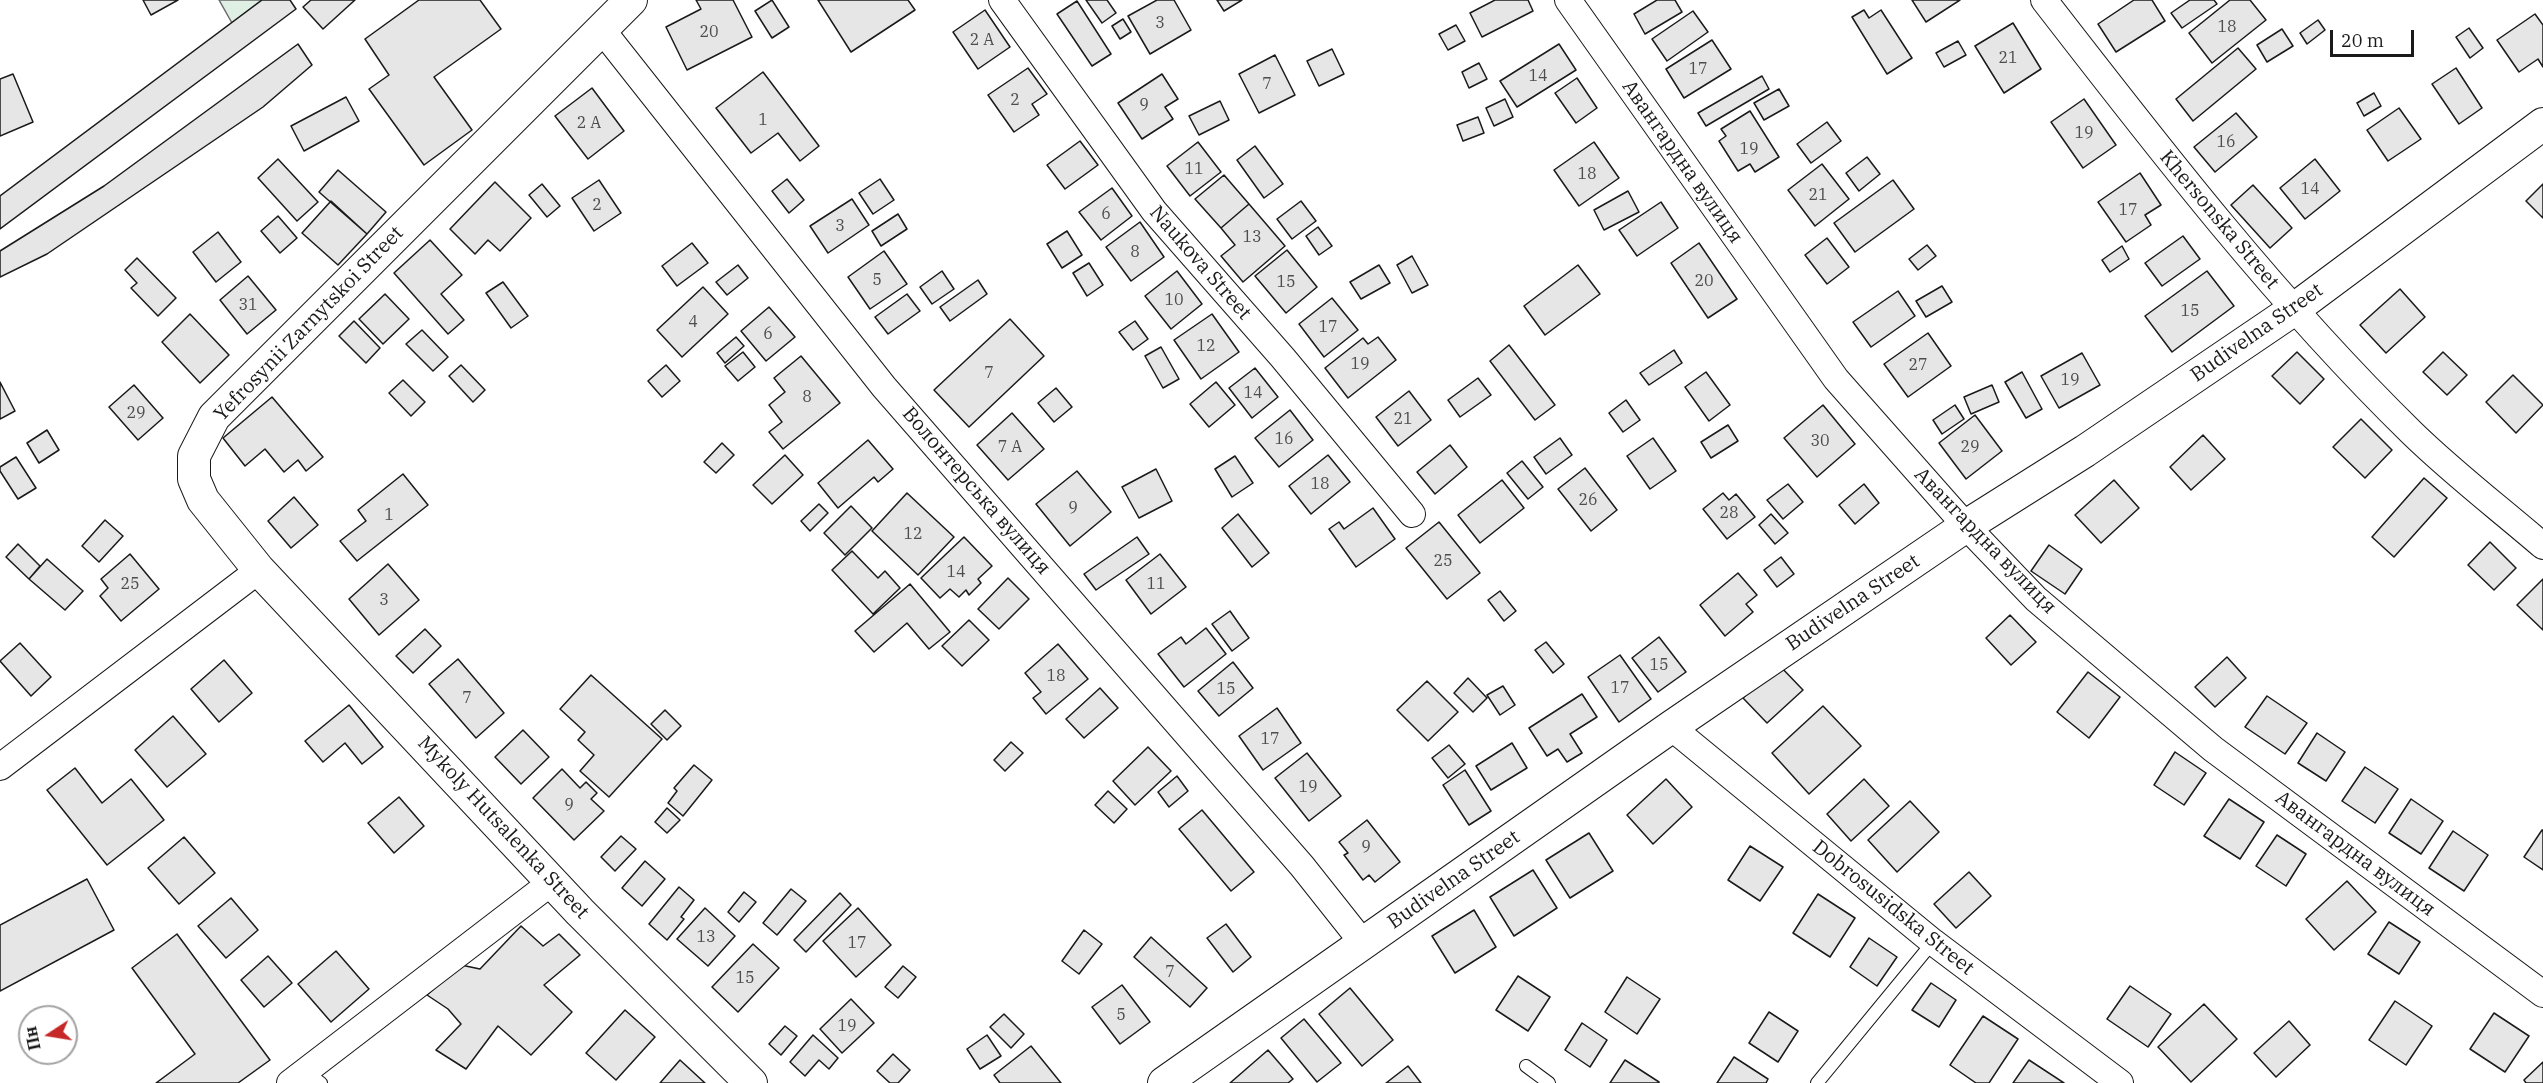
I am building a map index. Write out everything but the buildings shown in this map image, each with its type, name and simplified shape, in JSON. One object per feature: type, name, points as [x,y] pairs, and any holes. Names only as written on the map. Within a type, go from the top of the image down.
[{"type":"street","name":"Yefrosynii Zarnytskoi Street","points":[[259,570],[203,500],[194,479],[194,456],[214,417],[631,0]]},
{"type":"street","name":"Naukova Street","points":[[1002,0],[1154,211],[1283,358],[1412,514]]},
{"type":"street","name":"Авангардна вулиця","points":[[1568,0],[1836,379],[1966,526],[2036,599],[2213,749],[2543,994]]},
{"type":"street","name":"Khersonska Street","points":[[2044,0],[2145,131],[2293,310],[2413,435],[2543,546]]},
{"type":"street","name":"Волонтерська вулиця","points":[[602,30],[884,387],[1302,866],[1363,943]]},
{"type":"street","name":"Budivelna Street","points":[[1164,1083],[1671,727],[1966,526],[2085,451],[2293,310],[2543,124]]},
{"type":"street","points":[[0,767],[259,570]]},
{"type":"street","name":"Mykoly Hutsalenka Street","points":[[259,570],[552,882],[751,1083]]},
{"type":"street","name":"Dobrosusidska Street","points":[[1671,727],[1933,942],[2120,1083]]},
{"type":"street","points":[[305,1079],[552,882]]},
{"type":"lane","points":[[1817,1083],[1933,942]]},
{"type":"lane","points":[[1526,1066],[1549,1083]]},
{"type":"green space","points":[[219,0],[262,0],[232,23]]}]
